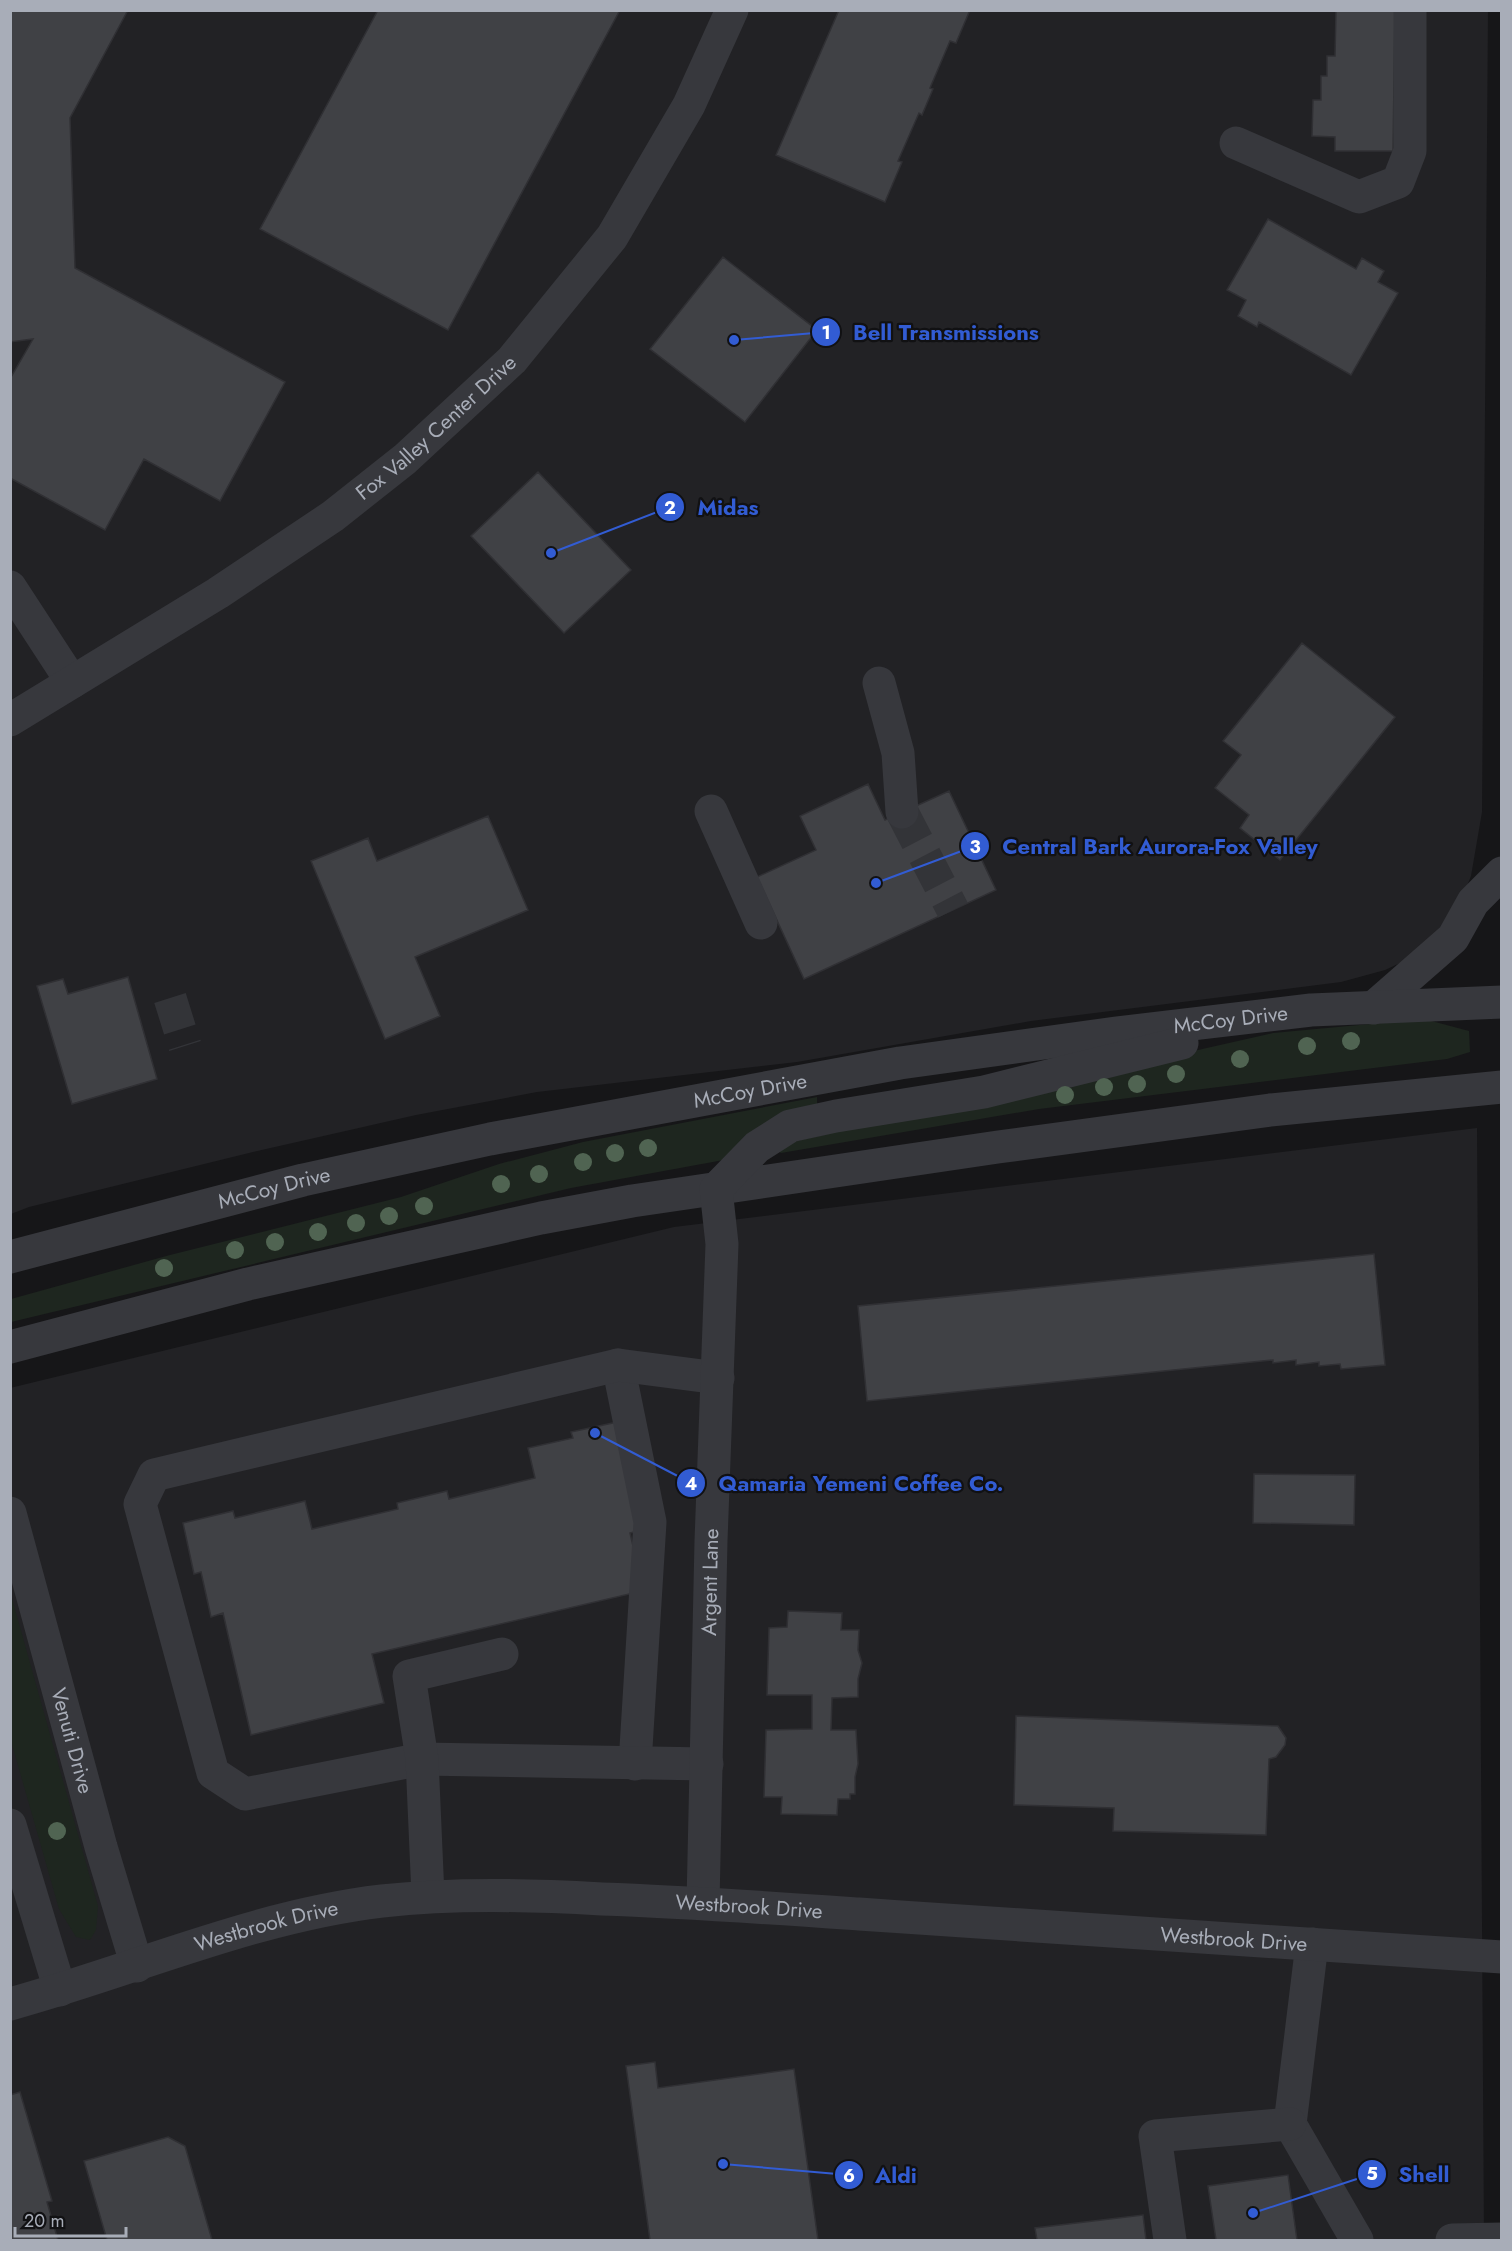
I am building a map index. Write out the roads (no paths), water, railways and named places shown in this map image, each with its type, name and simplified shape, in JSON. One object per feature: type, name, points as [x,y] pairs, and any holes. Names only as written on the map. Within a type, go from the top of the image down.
[{"type":"street","name":"Fox Valley Center Drive","points":[[12,716],[209,598],[333,516],[405,459],[512,360],[612,237],[689,105],[732,10]]},
{"type":"street","points":[[1236,143],[1359,198],[1398,182],[1410,151],[1410,10]]},
{"type":"street","points":[[10,587],[72,682]]},
{"type":"street","points":[[879,683],[898,753],[902,812]]},
{"type":"street","points":[[711,811],[761,923]]},
{"type":"street","points":[[1373,1008],[1453,938],[1473,902],[1502,873]]},
{"type":"street","name":"McCoy Drive","points":[[10,1257],[303,1180],[566,1124],[900,1063],[1116,1033],[1311,1010],[1502,1002]]},
{"type":"street","points":[[716,1189],[757,1147],[790,1126],[836,1116],[984,1092],[1311,1010]]},
{"type":"street","points":[[10,1347],[248,1284],[541,1218],[632,1201],[998,1146],[1270,1110],[1502,1088]]},
{"type":"street","name":"Argent Lane","points":[[703,1903],[711,1540],[722,1244],[716,1189]]},
{"type":"street","points":[[618,1365],[650,1522],[635,1764]]},
{"type":"street","points":[[707,1764],[422,1759],[245,1794],[213,1773],[140,1504],[154,1475],[618,1365],[718,1378]]},
{"type":"street","name":"Venuti Drive","points":[[10,1514],[101,1847],[137,1966]]},
{"type":"street","points":[[428,1896],[422,1759],[409,1676],[502,1654]]},
{"type":"street","points":[[10,1825],[60,1990]]},
{"type":"street","name":"Westbrook Drive","points":[[10,2004],[137,1966],[225,1936],[301,1917],[376,1902],[428,1896],[550,1896],[703,1903],[1502,1957]]},
{"type":"street","points":[[1312,1944],[1290,2124],[1357,2241]]},
{"type":"street","points":[[1170,2241],[1155,2136],[1290,2124]]},
{"type":"street","points":[[1452,2241],[1502,2239]]},
{"type":"tunnel","points":[[902,812],[953,910]]},
{"type":"tunnel","points":[[170,998],[185,1046]]},
{"type":"place","name":"Bell Transmissions","points":[[734,340]]},
{"type":"place","name":"Midas","points":[[551,553]]},
{"type":"place","name":"Central Bark Aurora-Fox Valley","points":[[876,883]]},
{"type":"place","name":"Qamaria Yemeni Coffee Co.","points":[[595,1433]]},
{"type":"place","name":"Aldi","points":[[723,2164]]},
{"type":"place","name":"Shell","points":[[1253,2213]]}]
